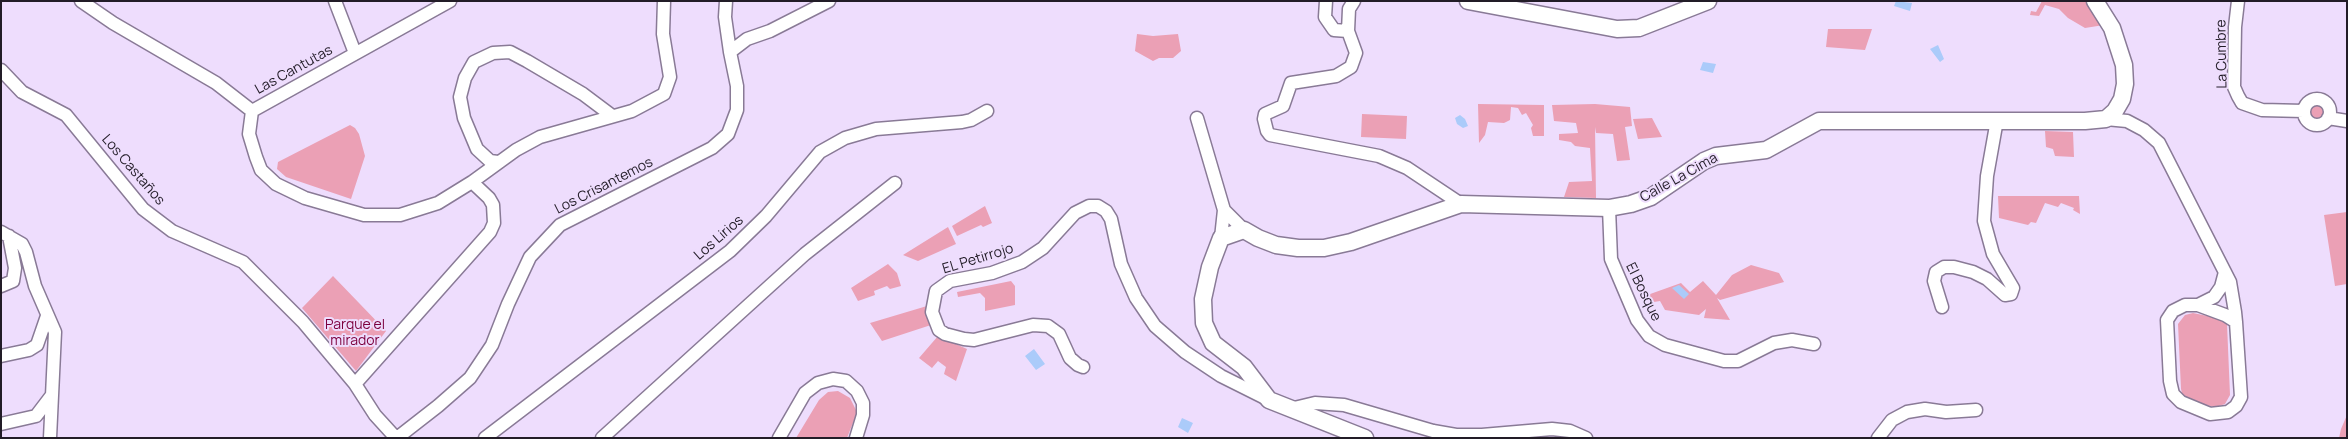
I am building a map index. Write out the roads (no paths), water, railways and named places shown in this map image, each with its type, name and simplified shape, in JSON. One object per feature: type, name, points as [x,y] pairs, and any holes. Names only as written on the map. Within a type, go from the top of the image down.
[{"type":"street","name":"Las Cantutas","points":[[81,1],[113,23],[216,83],[252,111],[450,1]]},
{"type":"street","points":[[335,1],[355,53]]},
{"type":"street","points":[[252,111],[249,134],[261,170],[276,184],[305,198],[364,215],[400,216],[438,203],[472,182],[498,162],[540,137],[632,110],[664,94],[670,77],[664,34],[664,1]]},
{"type":"street","name":"Los Crisantemos","points":[[396,438],[438,406],[470,378],[492,345],[508,304],[530,257],[560,224],[712,148],[728,134],[738,110],[737,86],[725,17],[726,1]]},
{"type":"street","points":[[730,52],[747,39],[770,31],[830,1]]},
{"type":"street","points":[[1326,1],[1326,17],[1334,30],[1348,32]]},
{"type":"street","points":[[1354,1],[1350,9],[1348,32],[1356,53],[1351,66],[1336,76],[1291,83],[1283,106],[1265,114],[1265,126],[1270,135],[1379,156],[1407,168],[1461,204]]},
{"type":"street","points":[[1468,1],[1616,29],[1639,28],[1708,1]]},
{"type":"street","points":[[2095,1],[2112,28],[2124,65],[2125,84],[2122,99],[2115,111],[2106,119]]},
{"type":"street","name":"La Cumbre","points":[[2238,1],[2235,27],[2234,78],[2238,96],[2242,103],[2262,110],[2304,111]]},
{"type":"street","points":[[498,162],[490,161],[477,149],[464,118],[460,97],[465,78],[474,62],[493,53],[510,52],[583,94],[611,115]]},
{"type":"street","name":"Los Castaños","points":[[1,70],[22,92],[66,115],[143,209],[172,231],[242,262],[303,322],[355,384]]},
{"type":"street","points":[[2310,100],[2323,100],[2329,106],[2328,118],[2322,124],[2313,124],[2306,119],[2304,111],[2310,100]]},
{"type":"street","name":"Los Lirios","points":[[485,438],[730,251],[766,216],[820,152],[844,138],[876,128],[962,122],[971,120],[988,111]]},
{"type":"street","points":[[1196,118],[1216,191],[1224,210],[1244,230],[1221,238]]},
{"type":"street","points":[[2328,118],[2347,121]]},
{"type":"street","points":[[2106,119],[2128,120],[2144,130],[2158,143],[2230,282],[2236,322],[2241,397],[2236,406],[2228,412],[2210,414],[2181,402],[2173,394],[2170,381],[2166,320],[2173,311],[2185,304],[2198,305],[2225,315],[2236,322]]},
{"type":"street","name":"Calle La Cima","points":[[1244,230],[1258,238],[1276,244],[1298,248],[1324,248],[1350,242],[1461,204],[1609,208],[1632,204],[1651,197],[1704,161],[1716,156],[1766,150],[1820,121],[2085,121],[2106,119]]},
{"type":"street","points":[[1942,306],[1934,281],[1936,272],[1944,267],[1954,267],[1973,272],[1987,279],[2005,295],[2011,294],[2013,288],[1993,254],[1984,221],[1987,176],[1997,120]]},
{"type":"street","points":[[396,438],[375,415],[355,384],[490,232],[494,223],[493,205],[472,182]]},
{"type":"street","points":[[602,438],[805,254],[895,183]]},
{"type":"street","name":"EL Petirrojo","points":[[1084,367],[1070,358],[1059,334],[1048,326],[1033,325],[974,340],[964,340],[945,334],[939,330],[932,312],[936,291],[950,281],[992,273],[1022,262],[1043,248],[1080,210],[1089,206],[1098,206],[1106,211],[1111,219],[1121,264],[1136,298],[1155,326],[1185,352],[1221,376],[1269,400]]},
{"type":"street","name":"El Bosque","points":[[1609,208],[1610,259],[1637,320],[1649,336],[1665,345],[1724,361],[1738,361],[1774,343],[1792,340],[1814,344]]},
{"type":"street","points":[[1224,210],[1221,238],[1205,282],[1202,312],[1204,323],[1213,343],[1244,367],[1269,400],[1365,438]]},
{"type":"street","points":[[1,286],[12,281],[15,268],[5,234]]},
{"type":"street","points":[[5,234],[22,244],[35,286],[55,332],[50,438]]},
{"type":"street","points":[[2198,305],[2214,296],[2221,287],[2225,272]]},
{"type":"street","points":[[1,356],[29,350],[37,345],[47,316]]},
{"type":"street","points":[[779,438],[805,393],[818,383],[833,379],[846,381],[857,391],[863,403],[863,415],[856,438]]},
{"type":"street","points":[[1,424],[36,416],[52,395]]},
{"type":"street","points":[[1290,409],[1315,403],[1344,405],[1433,431],[1456,435],[1482,435],[1552,429],[1570,431],[1586,438]]},
{"type":"street","points":[[1878,438],[1892,420],[1907,412],[1925,408],[1946,412],[1976,410]]},
{"type":"water","points":[[1896,1],[1912,3],[1910,11],[1894,6]]},
{"type":"water","points":[[1938,45],[1944,59],[1940,62],[1930,49]]},
{"type":"water","points":[[1703,62],[1716,64],[1713,73],[1700,70]]},
{"type":"water","points":[[1460,115],[1465,119],[1468,126],[1463,128],[1457,124],[1455,118]]},
{"type":"water","points":[[1679,285],[1689,294],[1684,299],[1672,288]]},
{"type":"water","points":[[1034,349],[1045,364],[1036,370],[1025,356]]},
{"type":"water","points":[[1182,418],[1193,423],[1188,433],[1178,427]]},
{"type":"park label","name":"Parque el mirador","points":[[355,334]]}]
